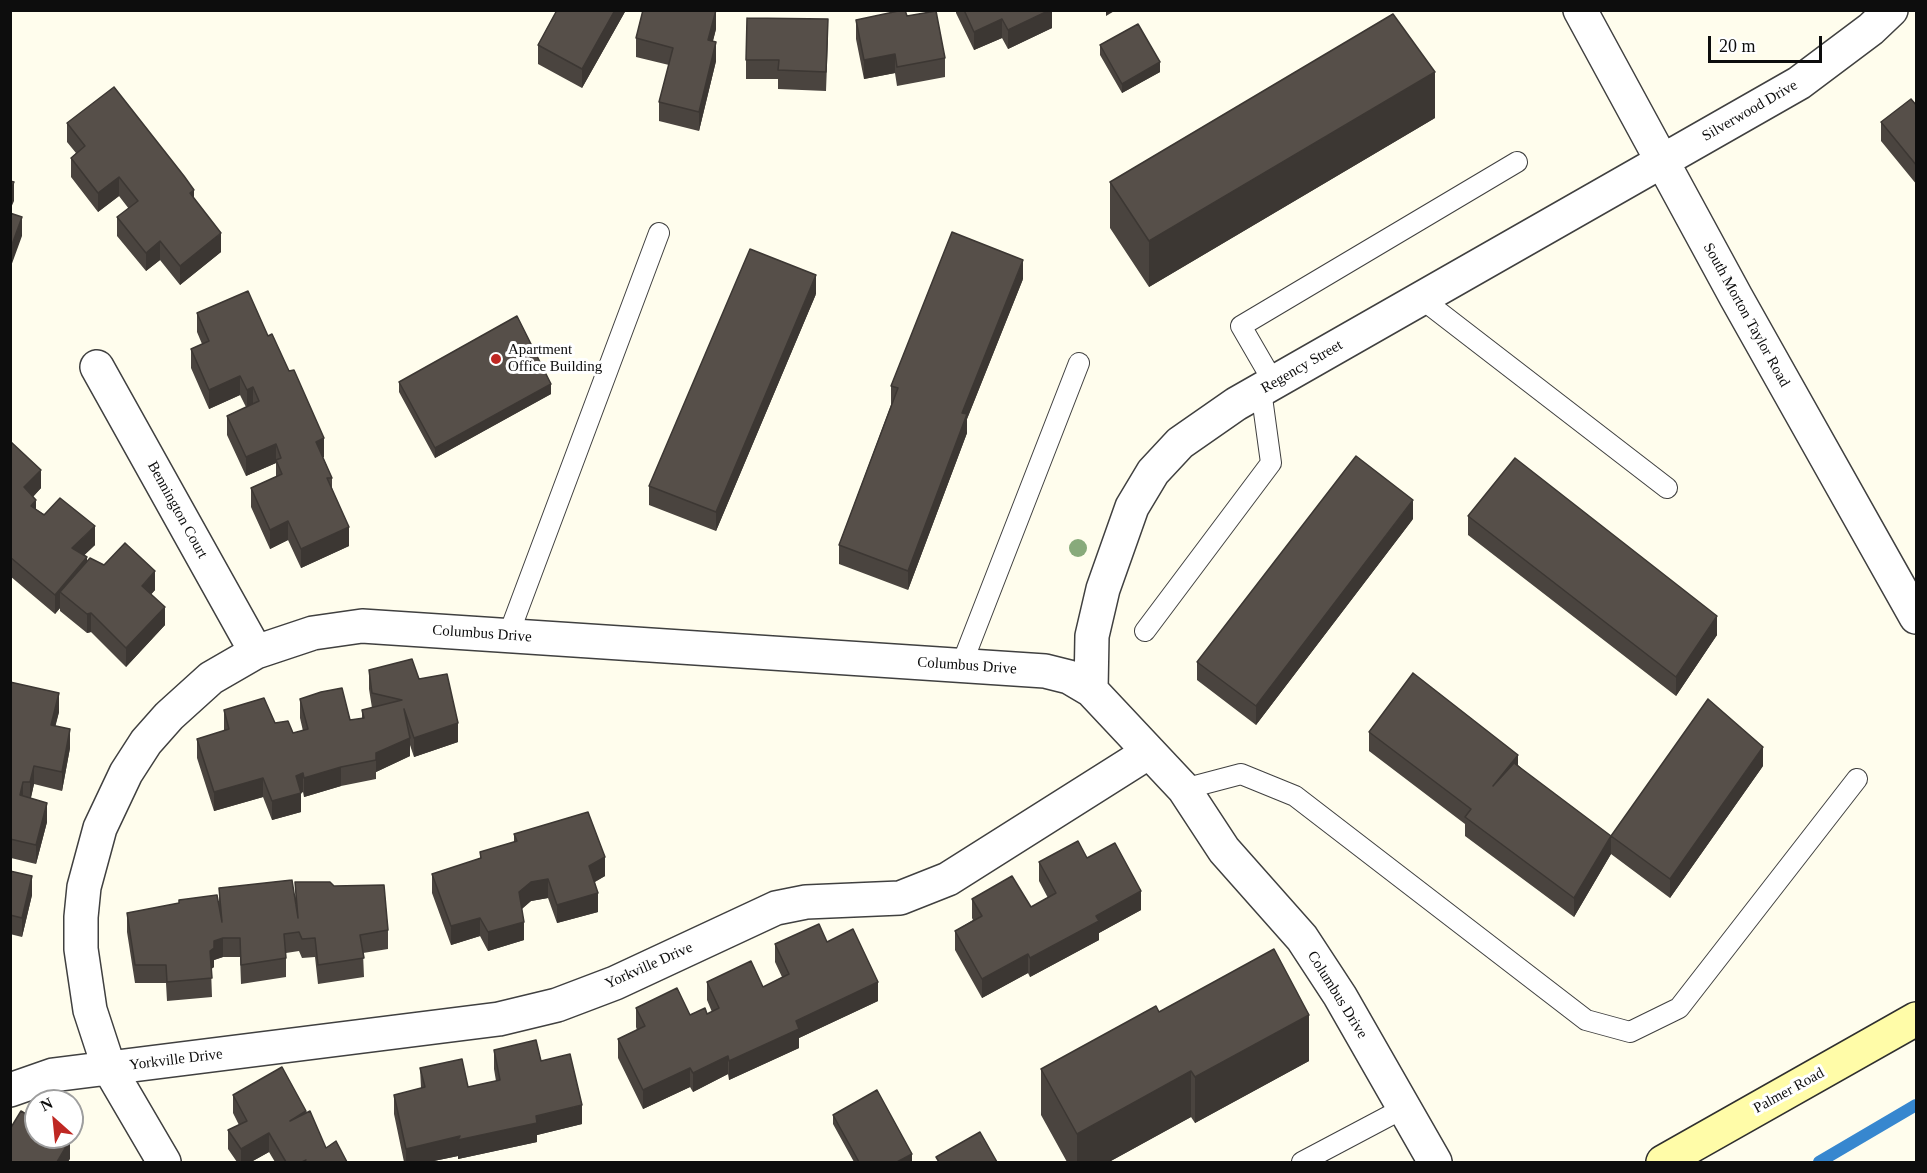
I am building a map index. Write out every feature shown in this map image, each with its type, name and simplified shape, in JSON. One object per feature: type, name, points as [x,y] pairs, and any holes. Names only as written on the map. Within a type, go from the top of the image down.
[{"type":"street","name":"South Morton Taylor Road","points":[[1580,10],[1662,163],[1917,617]]},
{"type":"street","name":"Silverwood Drive","points":[[1662,163],[1799,83],[1871,29],[1891,10]]},
{"type":"street","name":"Regency Street","points":[[1091,690],[1092,636],[1103,589],[1132,507],[1154,472],[1180,444],[1236,404],[1662,163]]},
{"type":"street","name":"Bennington Court","points":[[97,367],[256,652]]},
{"type":"street","name":"Columbus Drive","points":[[164,1162],[109,1068],[90,1010],[81,949],[81,917],[84,887],[100,828],[126,773],[146,742],[169,716],[211,678],[256,652],[313,633],[362,626],[1045,671],[1069,677],[1091,690],[1184,789],[1224,850],[1302,938],[1340,996],[1435,1162]]},
{"type":"street","name":"Yorkville Drive","points":[[10,1090],[54,1075],[499,1018],[557,1005],[615,983],[776,908],[806,902],[900,898],[948,879],[1149,752]]},
{"type":"street","name":"Palmer Road","points":[[1663,1162],[1917,1019]]},
{"type":"lane","points":[[1145,631],[1271,463],[1268,386],[1242,326],[1518,162]]},
{"type":"lane","points":[[508,636],[659,233]]},
{"type":"lane","points":[[1422,299],[1666,488]]},
{"type":"lane","points":[[961,666],[1079,363]]},
{"type":"lane","points":[[1184,789],[1241,774],[1294,796],[1586,1020],[1630,1032],[1679,1008],[1857,779]]},
{"type":"lane","points":[[1302,1162],[1404,1108]]},
{"type":"building","points":[[557,10],[615,10],[582,69],[538,45]]},
{"type":"building","points":[[643,10],[716,10],[708,40],[716,42],[699,112],[659,102],[673,48],[636,38]]},
{"type":"building","points":[[905,10],[907,16],[936,11],[945,58],[897,67],[895,54],[864,60],[856,20]]},
{"type":"building","points":[[964,10],[1050,10],[1008,30],[1002,19],[974,32]]},
{"type":"building","points":[[1393,14],[1435,72],[1149,241],[1110,182]]},
{"type":"building","points":[[747,18],[828,19],[826,72],[778,70],[779,60],[746,60]]},
{"type":"building","points":[[1138,24],[1160,62],[1122,84],[1100,45]]},
{"type":"building","points":[[114,87],[184,176],[194,190],[190,193],[221,233],[180,266],[160,241],[146,253],[117,217],[138,201],[119,177],[98,193],[71,158],[85,146],[67,123]]},
{"type":"building","points":[[1911,99],[1917,106],[1917,166],[1881,122]]},
{"type":"building","points":[[10,213],[22,217],[10,250]]},
{"type":"building","points":[[952,232],[1023,260],[962,413],[967,414],[908,571],[839,545],[898,388],[891,386]]},
{"type":"building","points":[[750,249],[816,275],[716,512],[649,486]]},
{"type":"building","points":[[248,291],[268,336],[272,334],[289,371],[294,370],[324,438],[316,442],[332,478],[327,478],[349,527],[301,549],[288,521],[270,530],[251,488],[282,474],[276,460],[281,458],[276,444],[246,457],[227,416],[259,401],[253,387],[247,390],[240,376],[209,390],[191,349],[209,341],[197,313]]},
{"type":"building","name":"Apartment Office Building","points":[[517,316],[551,384],[435,448],[399,382]]},
{"type":"building","points":[[10,441],[41,470],[24,487],[36,500],[31,506],[44,515],[60,498],[95,526],[72,548],[87,557],[55,595],[10,557]]},
{"type":"building","points":[[1356,456],[1413,500],[1256,706],[1197,662]]},
{"type":"building","points":[[1515,458],[1717,616],[1676,677],[1468,516]]},
{"type":"building","points":[[125,543],[155,571],[142,586],[165,607],[126,648],[91,613],[87,614],[60,592],[90,558],[104,565]]},
{"type":"building","points":[[412,659],[419,679],[447,674],[458,723],[414,738],[404,709],[410,738],[376,753],[376,760],[304,778],[303,773],[296,776],[301,793],[272,801],[263,778],[214,792],[197,739],[229,729],[224,710],[264,698],[275,723],[288,721],[293,733],[308,729],[300,699],[342,688],[350,720],[364,718],[362,710],[402,700],[372,693],[369,670]]},
{"type":"building","points":[[1413,673],[1518,755],[1493,786],[1514,763],[1611,836],[1574,898],[1465,817],[1471,809],[1369,732]]},
{"type":"building","points":[[10,682],[59,693],[51,725],[70,729],[62,772],[34,766],[30,782],[23,782],[20,795],[47,803],[36,845],[10,839]]},
{"type":"building","points":[[1708,699],[1763,747],[1670,879],[1611,836]]},
{"type":"building","points":[[588,812],[605,857],[589,866],[598,893],[557,905],[548,879],[531,882],[519,892],[524,922],[488,932],[480,918],[451,926],[432,874],[481,858],[480,852],[517,841],[514,834]]},
{"type":"building","points":[[1078,841],[1087,858],[1115,843],[1141,891],[1096,916],[1099,921],[1030,958],[1028,954],[982,979],[955,931],[982,916],[972,899],[1012,876],[1031,907],[1056,893],[1039,862]]},
{"type":"building","points":[[10,871],[32,876],[22,918],[10,915]]},
{"type":"building","points":[[292,880],[298,918],[295,882],[330,882],[334,886],[384,885],[388,930],[360,935],[364,958],[318,965],[315,938],[302,939],[299,932],[284,934],[286,958],[241,965],[240,938],[223,938],[214,941],[214,948],[210,951],[212,978],[167,982],[166,965],[135,965],[127,913],[179,903],[179,900],[217,895],[222,922],[219,888]]},
{"type":"building","points":[[819,924],[827,942],[853,929],[878,982],[796,1021],[799,1029],[729,1061],[728,1056],[693,1073],[690,1068],[643,1090],[618,1039],[645,1026],[636,1008],[677,988],[690,1015],[705,1008],[707,1014],[719,1008],[707,982],[751,961],[763,987],[789,974],[775,944]]},
{"type":"building","points":[[1274,949],[1309,1015],[1195,1077],[1191,1071],[1077,1134],[1041,1069],[1156,1006],[1159,1012]]},
{"type":"building","points":[[536,1040],[541,1061],[570,1054],[582,1105],[536,1116],[537,1123],[458,1140],[460,1136],[406,1149],[394,1095],[425,1087],[420,1068],[462,1059],[468,1087],[500,1080],[494,1050]]},
{"type":"building","points":[[282,1067],[306,1111],[290,1121],[310,1111],[326,1148],[336,1141],[347,1162],[303,1162],[306,1160],[286,1162],[269,1133],[241,1149],[228,1130],[247,1121],[233,1095]]},
{"type":"building","points":[[877,1090],[912,1154],[897,1162],[859,1162],[833,1115]]},
{"type":"building","points":[[21,1111],[24,1113],[24,1149],[65,1149],[57,1162],[10,1162],[10,1129]]},
{"type":"building","points":[[980,1132],[997,1162],[939,1162],[936,1157]]},
{"type":"waterway","points":[[1819,1162],[1916,1105]]},
{"type":"place","name":"Apartment Office Building","points":[[496,359]]}]
